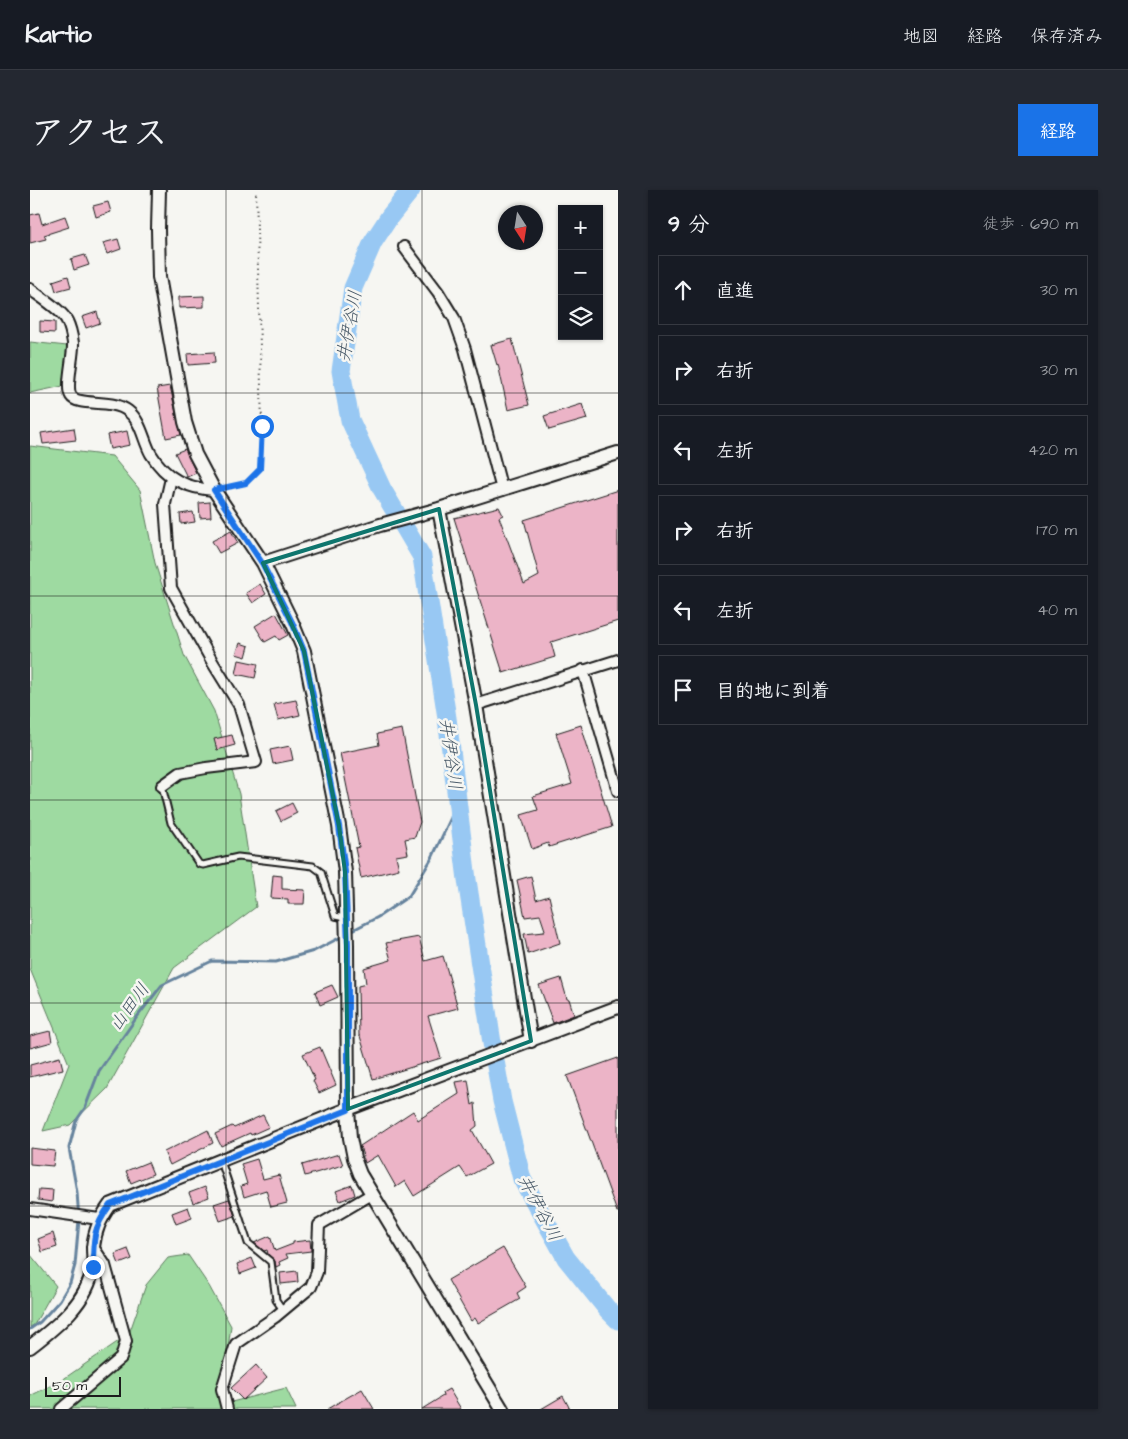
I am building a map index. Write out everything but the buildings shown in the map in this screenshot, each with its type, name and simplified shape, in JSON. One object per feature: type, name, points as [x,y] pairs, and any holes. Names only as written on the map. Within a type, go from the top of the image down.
[{"type":"street","points":[[159,190],[159,277],[185,422],[195,454],[214,490],[262,563],[292,622],[304,651],[339,826],[345,872],[348,945],[348,1110],[354,1158],[360,1174],[502,1409]]},
{"type":"street","points":[[404,247],[438,292],[454,318],[502,490]]},
{"type":"street","points":[[30,288],[67,319],[73,344],[70,380],[71,396],[75,400],[81,401],[113,403],[129,412],[142,431],[152,455],[171,478],[197,489],[214,490]]},
{"type":"street","points":[[262,563],[618,453]]},
{"type":"street","points":[[162,786],[180,773],[256,762],[239,705],[171,588],[165,504],[171,478]]},
{"type":"street","points":[[434,511],[476,705],[531,1041]]},
{"type":"street","points":[[476,705],[618,660]]},
{"type":"street","points":[[584,670],[618,791]]},
{"type":"street","points":[[30,1347],[58,1325],[84,1295],[93,1267],[96,1219],[110,1205],[348,1110],[618,1007]]},
{"type":"street","points":[[227,1409],[222,1390],[236,1344],[311,1287],[317,1272],[319,1225],[372,1194]]},
{"type":"street","points":[[30,1209],[96,1219]]},
{"type":"street","points":[[61,1409],[121,1358],[126,1341],[105,1265],[93,1247]]},
{"type":"lane","points":[[162,786],[170,823],[199,864],[203,865],[238,857],[314,866],[321,872],[334,916],[346,921]]},
{"type":"lane","points":[[221,1160],[248,1243],[271,1262],[276,1300],[283,1310]]},
{"type":"path","points":[[214,490],[246,483],[260,469],[262,426],[256,190]]},
{"type":"highlighted area","points":[[439,509],[476,705],[531,1041],[348,1109],[345,872],[339,826],[304,651],[263,563]]},
{"type":"green space","points":[[30,342],[67,346],[63,386],[30,393]]},
{"type":"green space","points":[[30,446],[112,456],[140,490],[155,563],[184,655],[214,711],[239,794],[256,907],[174,968],[107,1089],[70,1125],[43,1131],[69,1064],[30,969]]},
{"type":"green space","points":[[30,1254],[56,1286],[34,1325],[30,1327]]},
{"type":"green space","points":[[188,1255],[209,1286],[231,1326],[220,1405],[286,1388],[296,1409],[30,1409],[30,1396],[62,1380],[129,1334],[146,1285],[168,1258]]},
{"type":"waterway","name":"井伊谷川","points":[[411,190],[390,216],[373,242],[353,288],[341,371],[350,420],[382,489],[422,557],[447,718],[467,880],[492,1043],[502,1101],[522,1179],[566,1258],[618,1320]]},
{"type":"waterway","name":"山田川","points":[[351,931],[378,917],[409,896],[432,858],[457,805]]},
{"type":"waterway","name":"山田川","points":[[30,1329],[40,1322],[60,1300],[70,1283],[75,1265],[79,1220],[77,1192],[69,1148],[76,1121],[85,1108],[99,1071],[162,985],[212,961],[276,962],[314,951],[343,936]]},
{"type":"route","points":[[93,1267],[93,1247],[99,1219],[110,1205],[348,1110],[348,945],[345,872],[339,826],[304,651],[292,622],[262,563],[214,490],[246,483],[260,469],[262,426]]}]
